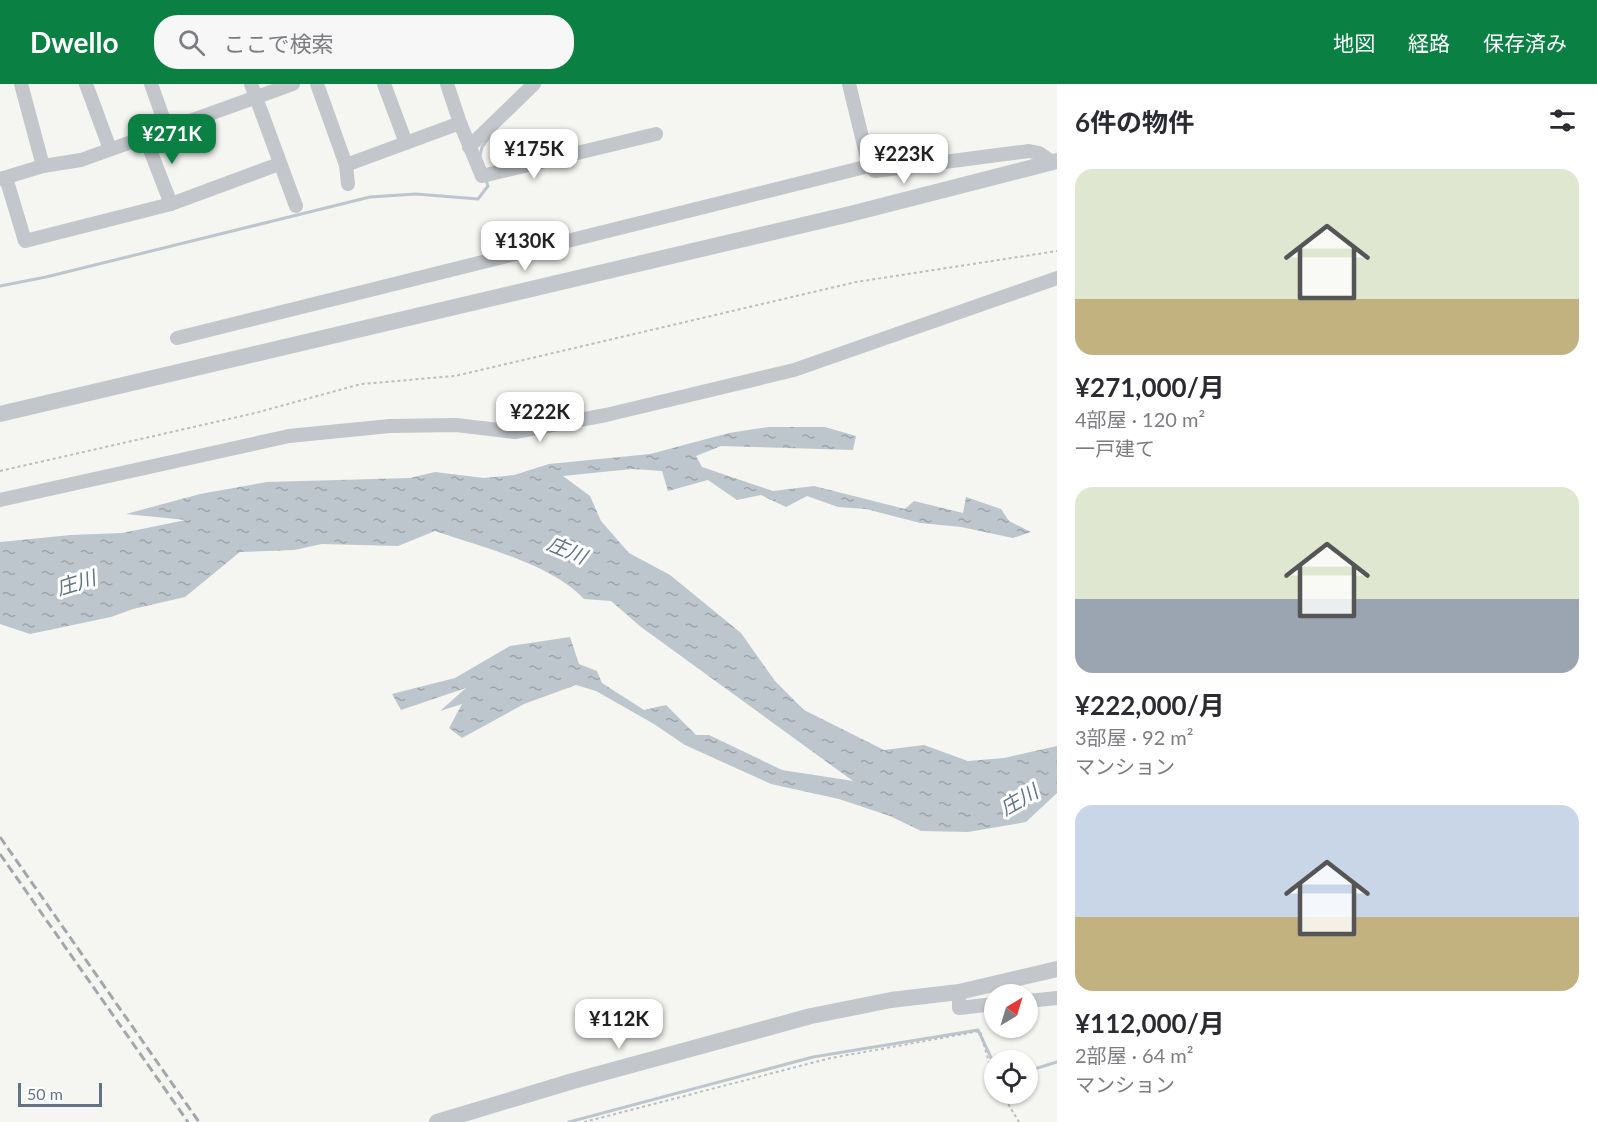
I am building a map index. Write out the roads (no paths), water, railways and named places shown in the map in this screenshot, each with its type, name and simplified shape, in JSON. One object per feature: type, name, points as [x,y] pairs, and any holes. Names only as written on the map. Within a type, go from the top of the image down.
[{"type":"street","points":[[21,84],[43,166]]},
{"type":"street","points":[[86,84],[110,149]]},
{"type":"street","points":[[151,84],[167,129]]},
{"type":"street","points":[[279,164],[171,204],[25,241],[3,178],[43,166],[81,160],[167,129],[253,91],[293,84]]},
{"type":"street","points":[[317,84],[346,165],[348,184]]},
{"type":"street","points":[[384,84],[406,143]]},
{"type":"street","points":[[447,84],[469,147],[482,176],[656,134]]},
{"type":"street","points":[[469,147],[534,84]]},
{"type":"street","points":[[849,84],[869,166]]},
{"type":"street","points":[[253,91],[296,206]]},
{"type":"street","points":[[346,165],[460,123]]},
{"type":"street","points":[[145,137],[171,204]]},
{"type":"street","points":[[177,338],[869,166],[880,172],[1029,151],[1039,153],[1055,162]]},
{"type":"street","points":[[0,414],[850,214],[1055,162]]},
{"type":"street","points":[[0,500],[289,436],[423,425],[456,425],[515,432],[606,414],[794,370],[1057,278]]},
{"type":"street","points":[[437,1122],[573,1081],[811,1016],[891,1000],[959,992],[1057,969]]},
{"type":"street","points":[[959,992],[960,1008],[984,1005]]},
{"type":"street","points":[[1038,1000],[1057,998]]},
{"type":"water","name":"庄川","points":[[768,427],[825,427],[856,436],[853,450],[721,446],[696,456],[702,467],[773,491],[814,486],[905,509],[914,501],[963,513],[966,497],[1001,509],[1009,521],[1031,532],[1013,538],[961,527],[920,523],[866,509],[838,507],[807,496],[786,507],[761,495],[737,500],[708,480],[668,491],[662,471],[632,469],[563,476],[590,496],[601,521],[629,553],[670,575],[741,633],[775,681],[804,710],[884,750],[924,745],[968,761],[1004,758],[1057,746],[1057,793],[1026,822],[968,832],[921,831],[890,816],[839,799],[771,784],[685,745],[654,724],[596,691],[576,685],[524,704],[462,738],[449,728],[462,704],[440,711],[466,688],[401,710],[392,694],[455,678],[510,646],[570,637],[579,664],[597,671],[602,683],[644,710],[666,705],[696,735],[709,735],[782,770],[853,781],[641,627],[611,601],[584,599],[570,586],[534,566],[514,557],[435,531],[398,546],[322,544],[294,550],[240,552],[185,597],[133,609],[111,617],[30,634],[0,624],[0,542],[122,533],[186,520],[126,514],[200,494],[267,482],[410,478],[435,472],[484,478],[514,475],[549,464],[650,454],[729,433]]},
{"type":"waterway","points":[[480,156],[482,147],[490,136]]},
{"type":"waterway","points":[[0,286],[46,277],[370,197],[416,194],[478,199],[488,186],[486,180]]},
{"type":"waterway","points":[[569,1122],[813,1057],[978,1030],[987,1050]]},
{"type":"waterway","points":[[1038,1068],[1057,1062]]},
{"type":"railway","points":[[0,837],[199,1122]]},
{"type":"railway","points":[[0,854],[188,1122]]}]
